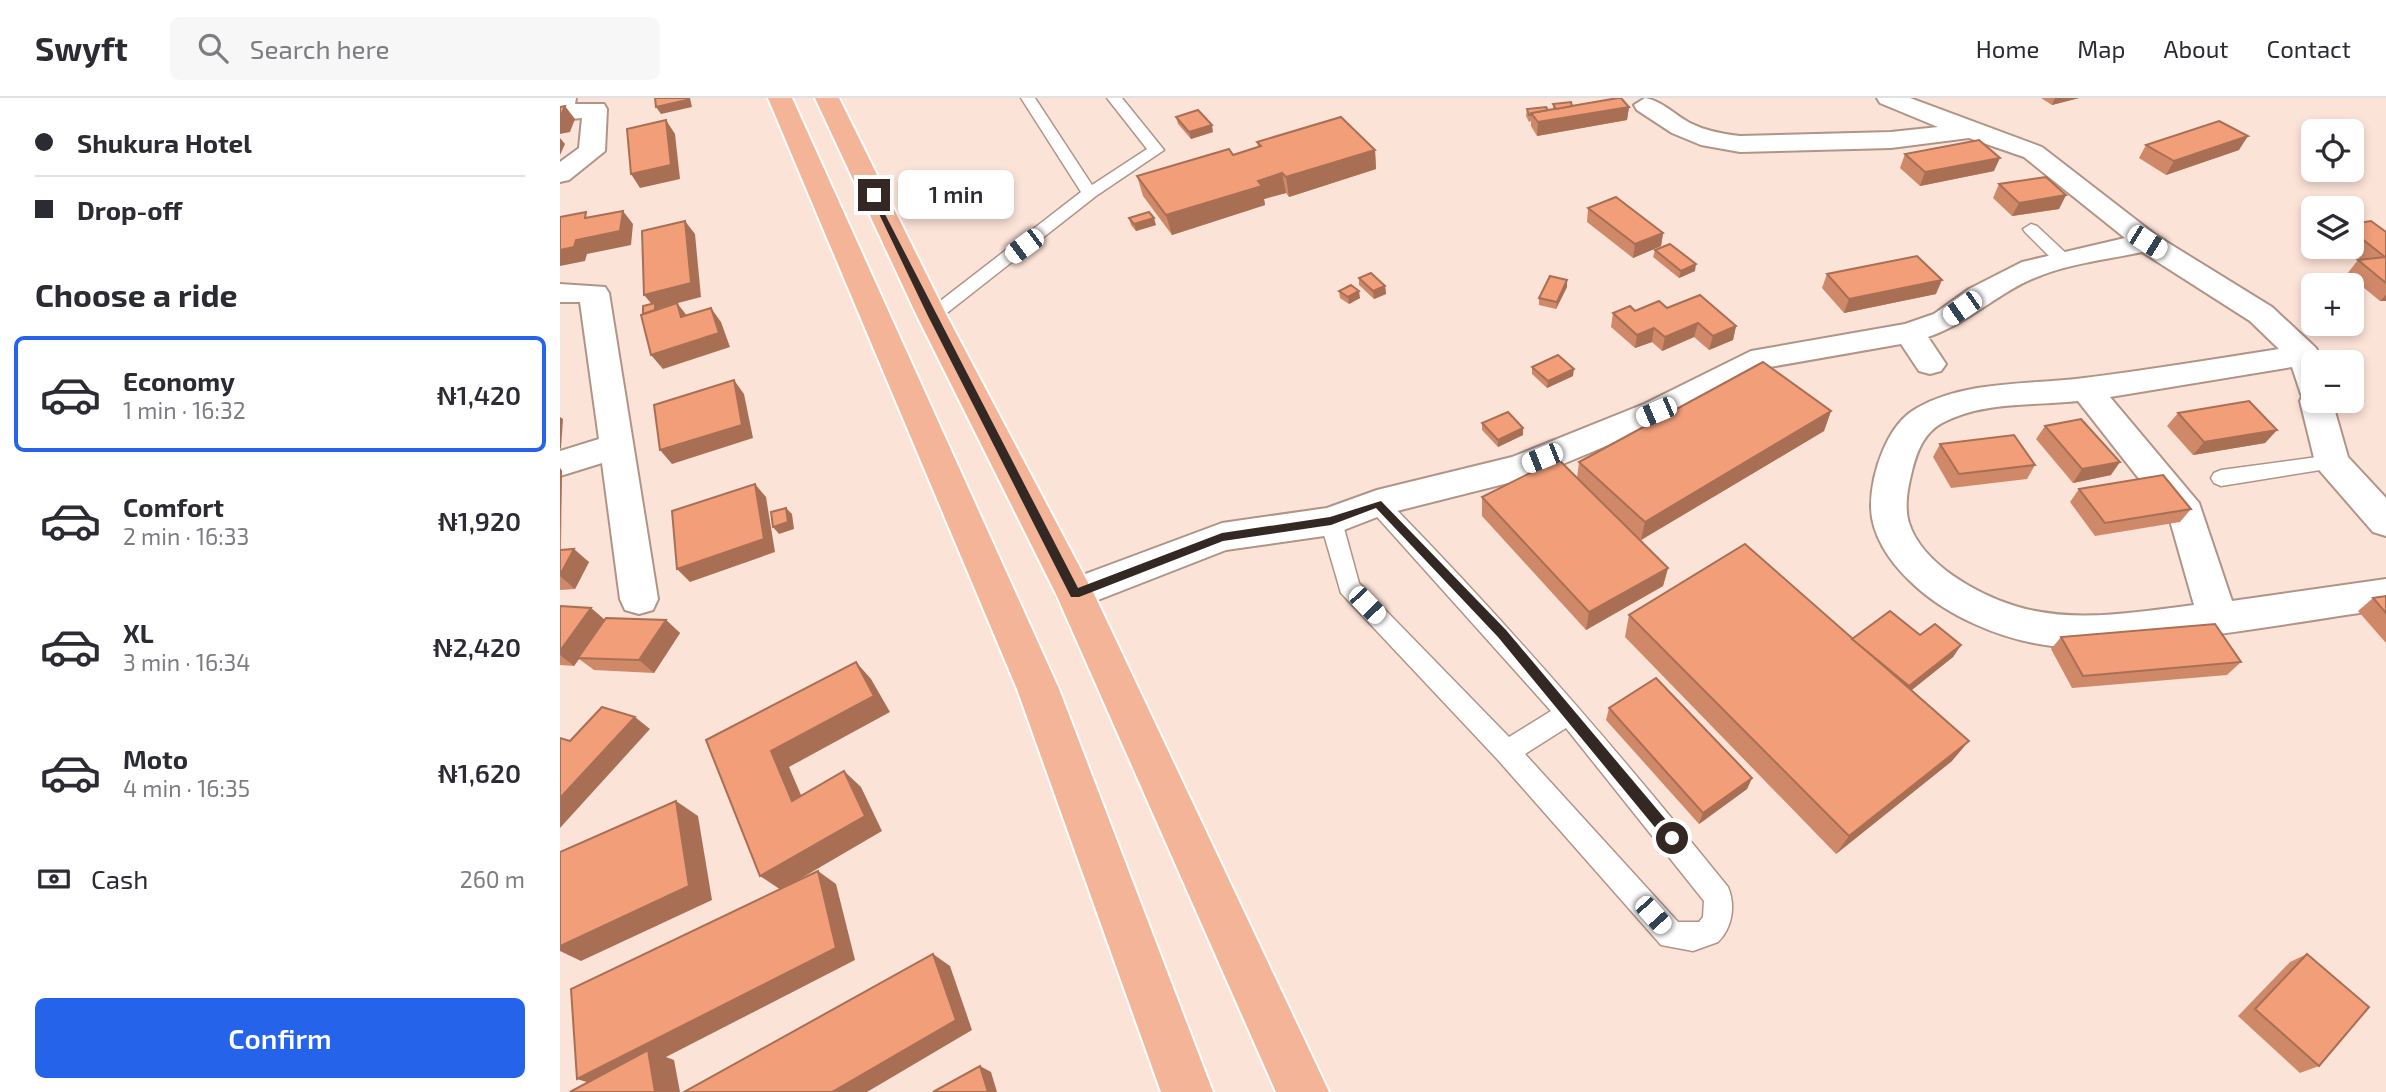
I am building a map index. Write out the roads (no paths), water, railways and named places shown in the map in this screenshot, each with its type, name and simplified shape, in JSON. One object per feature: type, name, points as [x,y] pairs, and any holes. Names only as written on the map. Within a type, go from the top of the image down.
[{"type":"highway","points":[[780,98],[1038,690],[1186,1092]]},
{"type":"highway","points":[[827,98],[932,316],[1075,594],[1303,1092]]},
{"type":"street","points":[[1889,98],[2033,152],[2147,242],[2261,314],[2301,351]]},
{"type":"street","points":[[1646,105],[1681,128],[1710,140],[1740,144],[1891,141],[1971,130]]},
{"type":"street","points":[[560,174],[592,151],[595,109],[562,108]]},
{"type":"street","points":[[1075,594],[1222,537],[1331,521],[1377,503],[1520,468],[1656,412],[1762,358],[1909,333],[1945,321],[1980,296],[2032,268],[2147,242]]},
{"type":"street","points":[[560,293],[594,293],[639,598]]},
{"type":"street","points":[[1909,333],[1930,364]]},
{"type":"street","points":[[2301,356],[1949,408],[1922,420],[1907,438],[1892,482],[1888,512],[1898,540],[1926,572],[1949,591],[1977,608],[2016,622],[2085,632],[2218,619],[2386,594]]},
{"type":"street","points":[[2086,389],[2186,513],[2218,619]]},
{"type":"street","points":[[2319,413],[2332,462],[2386,522]]},
{"type":"street","points":[[560,464],[617,446]]},
{"type":"lane","points":[[1028,98],[1090,192]]},
{"type":"lane","points":[[932,316],[1090,192],[1156,150],[1114,98]]},
{"type":"lane","points":[[2031,229],[2063,260]]},
{"type":"lane","points":[[2221,478],[2332,462]]},
{"type":"lane","points":[[1331,521],[1349,587],[1507,752],[1671,935],[1694,939],[1712,930],[1720,916],[1718,897],[1570,712],[1456,584],[1377,503]]},
{"type":"lane","points":[[1507,752],[1570,712]]}]
